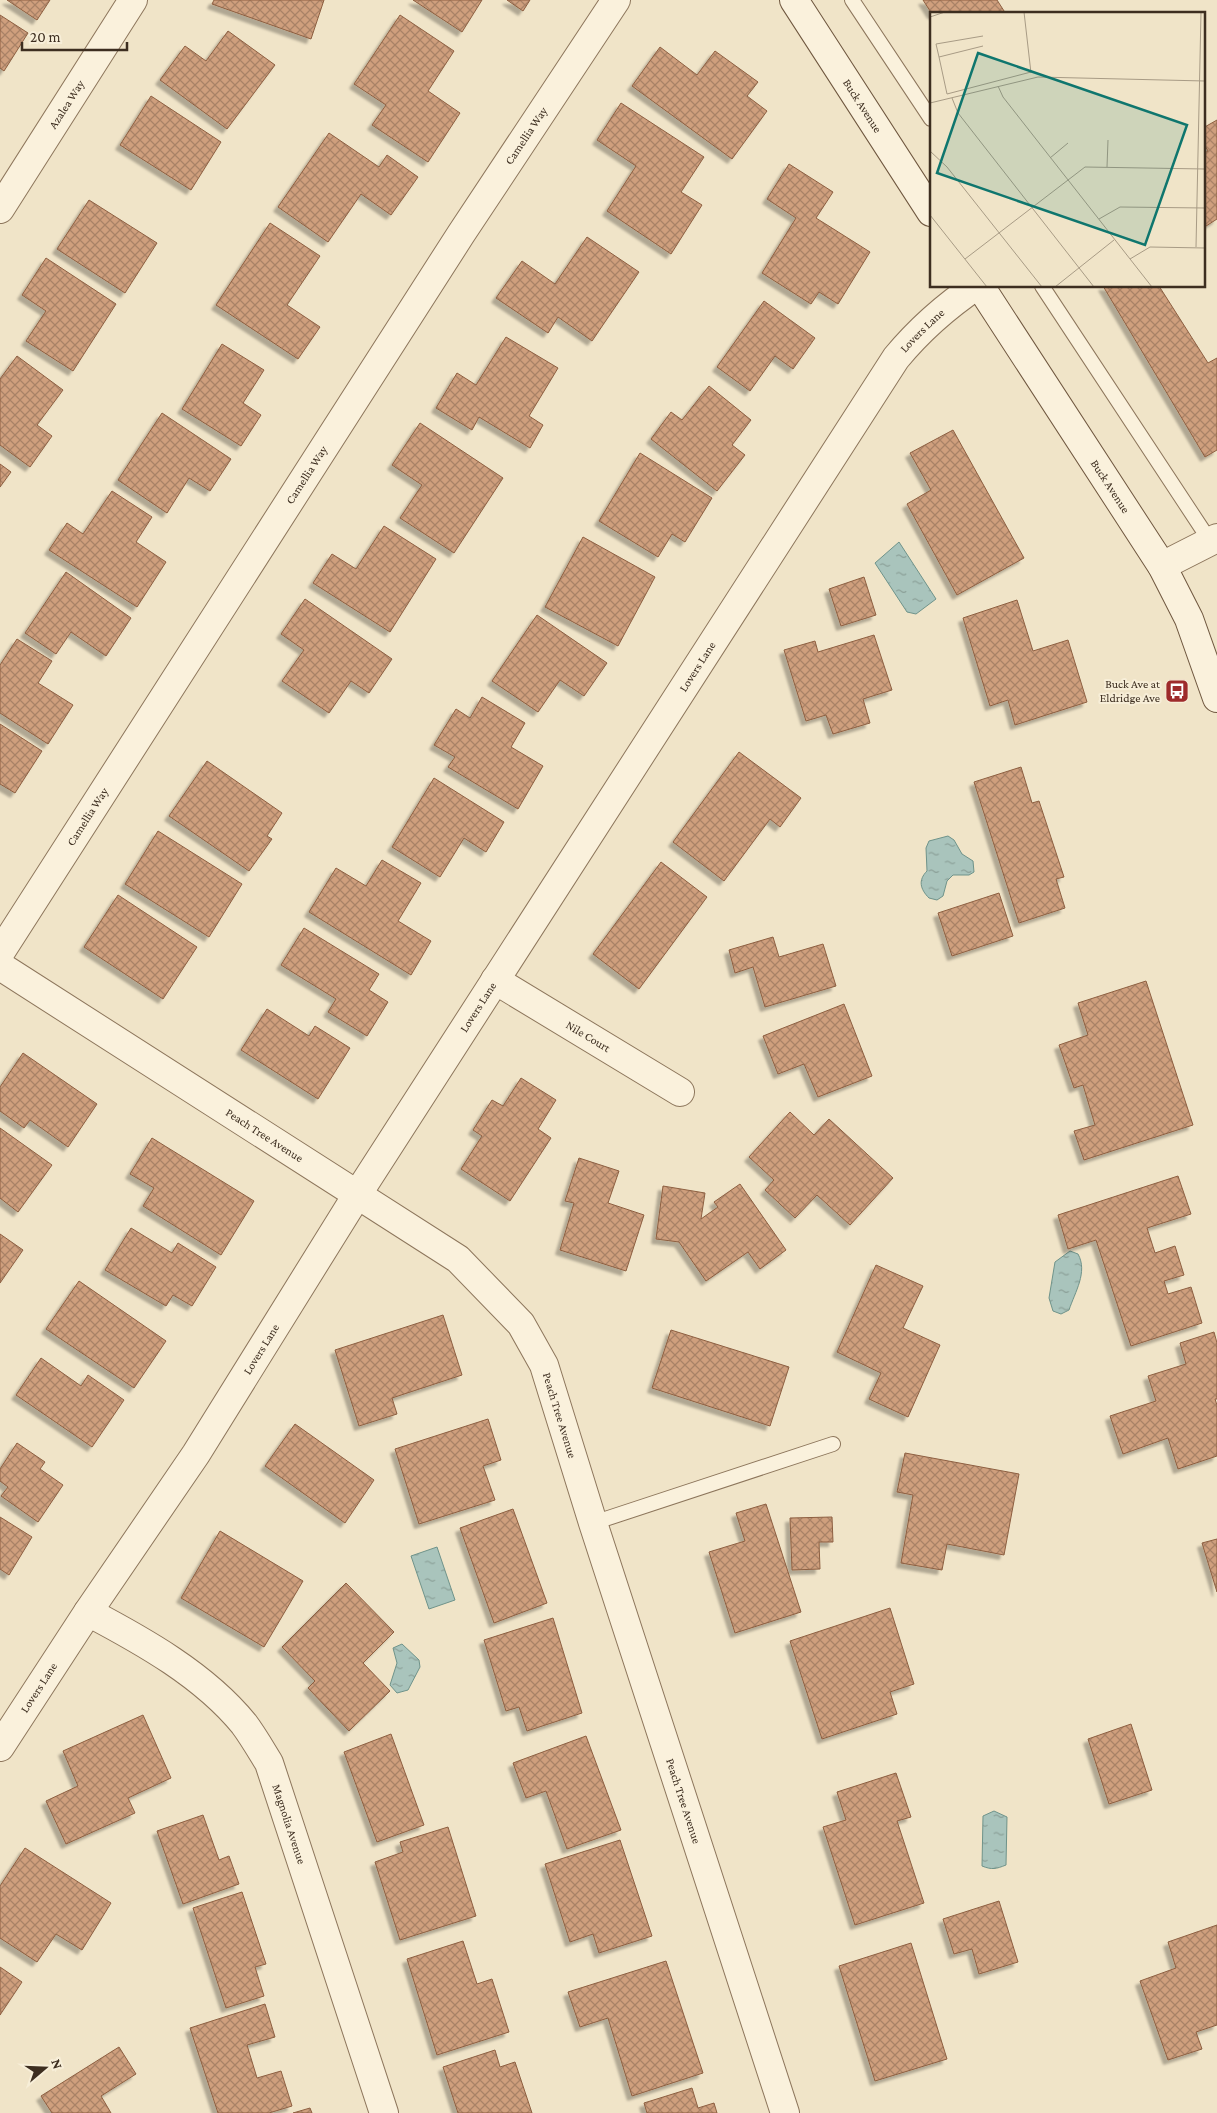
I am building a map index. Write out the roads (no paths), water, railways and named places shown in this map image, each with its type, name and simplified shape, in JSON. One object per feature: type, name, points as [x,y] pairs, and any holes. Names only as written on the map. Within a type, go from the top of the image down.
[{"type":"street","name":"Azalea Way","points":[[0,209],[132,0]]},
{"type":"street","name":"Camellia Way","points":[[0,953],[461,234],[616,0]]},
{"type":"street","name":"Buck Avenue","points":[[794,0],[930,210]]},
{"type":"street","name":"Lovers Lane","points":[[0,1746],[88,1612],[196,1454],[357,1194],[896,358],[917,332],[931,319],[975,288]]},
{"type":"street","name":"Buck Avenue","points":[[979,288],[1162,566],[1189,620],[1217,698]]},
{"type":"street","points":[[1162,566],[1214,540]]},
{"type":"street","name":"Peach Tree Avenue","points":[[0,966],[458,1260],[521,1324],[544,1365],[593,1523],[785,2113]]},
{"type":"street","name":"Nile Court","points":[[495,980],[680,1092]]},
{"type":"street","name":"Magnolia Avenue","points":[[88,1612],[129,1634],[205,1684],[244,1724],[270,1762],[384,2113]]},
{"type":"lane","points":[[852,0],[930,117]]},
{"type":"lane","points":[[1043,288],[1214,540]]},
{"type":"lane","points":[[593,1523],[833,1444]]},
{"type":"water","points":[[899,542],[936,599],[916,614],[907,612],[875,563]]},
{"type":"water","points":[[948,836],[954,840],[962,854],[973,861],[974,872],[969,875],[953,875],[947,881],[943,896],[937,900],[929,898],[921,884],[922,878],[927,871],[926,848],[929,841]]},
{"type":"water","points":[[1070,1251],[1078,1254],[1082,1268],[1081,1275],[1069,1310],[1061,1314],[1053,1311],[1049,1298],[1055,1262]]},
{"type":"water","points":[[437,1547],[455,1600],[429,1609],[411,1556]]},
{"type":"water","points":[[402,1644],[419,1660],[420,1667],[408,1690],[397,1693],[390,1685],[397,1663],[393,1648]]},
{"type":"water","points":[[994,1811],[1007,1817],[1006,1865],[991,1868],[982,1866],[983,1816]]},
{"type":"place","name":"Buck Ave at Eldridge Ave","points":[[1177,691]]}]
